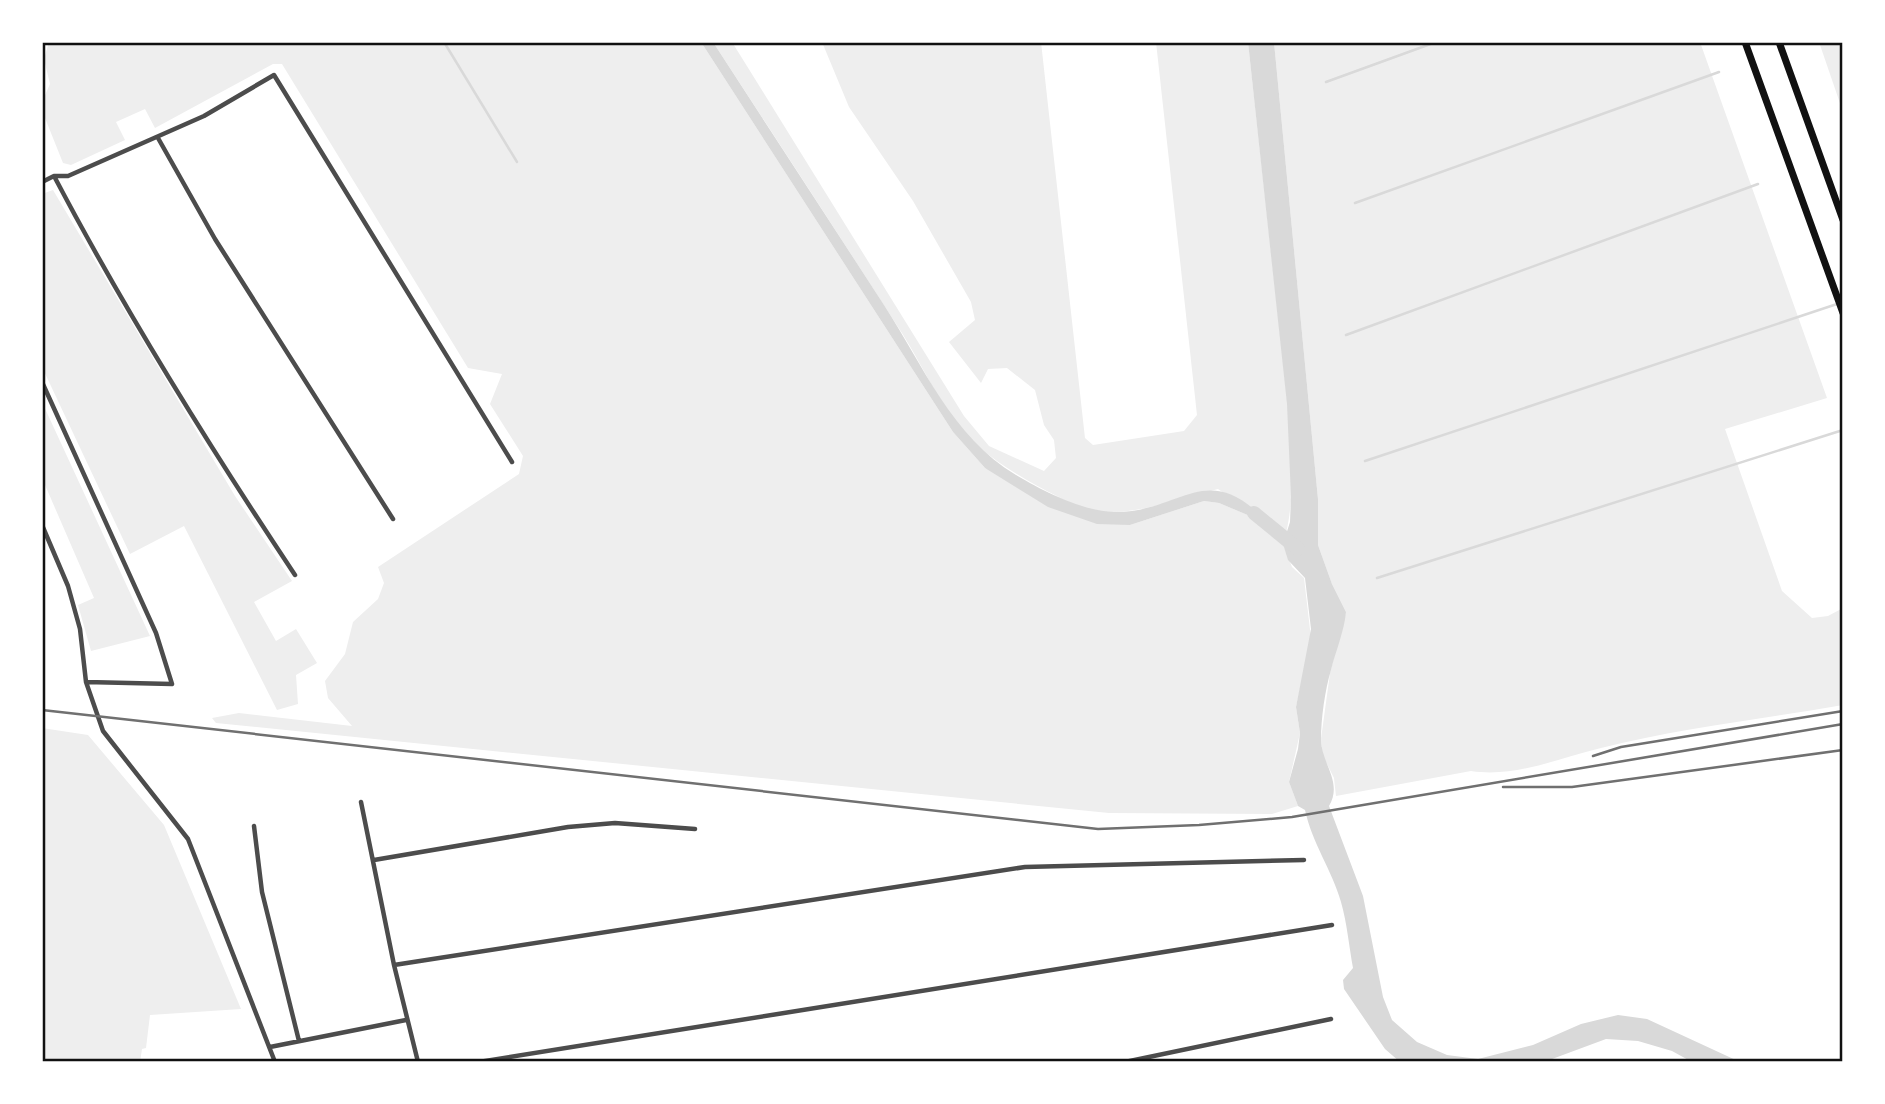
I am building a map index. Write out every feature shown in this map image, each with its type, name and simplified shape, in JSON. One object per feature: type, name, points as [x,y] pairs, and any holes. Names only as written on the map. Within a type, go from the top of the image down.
[{"type":"highway","points":[[1745,42],[1843,313]]},
{"type":"highway","points":[[1779,42],[1843,220]]},
{"type":"street","points":[[42,182],[54,176],[68,176],[158,138],[274,75],[512,462]]},
{"type":"street","points":[[158,138],[215,239],[393,519]]},
{"type":"street","points":[[54,176],[133,316],[237,489],[295,575]]},
{"type":"street","points":[[42,382],[156,633],[172,684],[86,682]]},
{"type":"street","points":[[42,525],[74,607],[86,682],[103,731],[188,839],[275,1062]]},
{"type":"street","points":[[361,802],[405,1020],[418,1062]]},
{"type":"street","points":[[374,860],[569,827],[615,823],[695,829]]},
{"type":"street","points":[[254,826],[262,892],[299,1041]]},
{"type":"street","points":[[394,965],[1025,867],[1304,860]]},
{"type":"street","points":[[479,1062],[1332,925]]},
{"type":"street","points":[[1125,1062],[1331,1018]]},
{"type":"street","points":[[270,1048],[405,1020]]},
{"type":"shaded area","points":[[49,42],[701,42],[953,432],[985,468],[1063,499],[995,460],[959,427],[907,341],[713,42],[732,42],[964,416],[989,446],[1044,471],[1056,458],[1054,440],[1044,425],[1035,390],[1007,368],[988,369],[981,383],[949,342],[975,320],[971,302],[913,201],[849,107],[822,42],[1041,42],[1085,438],[1093,445],[1184,431],[1197,415],[1156,42],[1248,42],[1291,445],[1291,498],[1283,544],[1292,567],[1304,578],[1311,638],[1296,707],[1300,733],[1289,782],[1298,806],[1272,814],[1109,813],[216,723],[212,718],[239,713],[352,726],[328,698],[325,681],[345,654],[353,622],[378,599],[384,583],[378,567],[519,474],[523,456],[490,404],[502,374],[468,368],[282,64],[273,64],[155,128],[145,109],[116,122],[125,140],[71,165],[63,163],[45,118],[42,102],[50,84],[44,59]],"holes":[[[1218,489],[1267,523],[1219,503],[1204,501],[1130,525],[1085,507],[1106,512],[1122,512]]]},
{"type":"shaded area","points":[[701,42],[713,42],[884,305],[941,398],[974,441],[994,459],[1038,487],[1089,508],[1114,512],[1138,510],[1194,493],[1211,491],[1228,494],[1247,504],[1269,524],[1219,503],[1204,501],[1130,525],[1097,524],[1048,507],[985,468],[953,432]]},
{"type":"shaded area","points":[[1248,42],[1274,42],[1318,499],[1318,545],[1332,584],[1346,612],[1327,686],[1322,723],[1322,749],[1334,789],[1329,806],[1363,896],[1383,997],[1392,1020],[1417,1042],[1447,1055],[1478,1059],[1533,1045],[1581,1024],[1618,1015],[1647,1019],[1740,1062],[1692,1062],[1672,1051],[1638,1041],[1606,1039],[1544,1062],[1400,1062],[1385,1049],[1344,989],[1343,980],[1353,968],[1341,902],[1312,834],[1305,810],[1298,806],[1289,782],[1298,749],[1300,733],[1296,707],[1311,629],[1305,578],[1288,560],[1283,544],[1290,522],[1291,497],[1287,404]]},
{"type":"shaded area","points":[[1274,42],[1700,42],[1827,398],[1725,429],[1782,591],[1812,618],[1828,616],[1843,608],[1843,705],[1661,735],[1521,769],[1504,772],[1471,771],[1336,796],[1334,778],[1323,756],[1321,739],[1330,673],[1346,612],[1332,584],[1318,545],[1318,499]]},
{"type":"shaded area","points":[[1819,42],[1843,42],[1843,112]]},
{"type":"shaded area","points":[[53,190],[235,496],[292,581],[254,602],[276,641],[296,629],[317,663],[296,675],[298,704],[277,710],[184,526],[130,554],[42,367],[42,194]]},
{"type":"shaded area","points":[[42,402],[150,636],[91,651],[78,605],[94,598],[42,478]]},
{"type":"shaded area","points":[[42,728],[88,735],[164,825],[241,1009],[150,1015],[146,1048],[142,1049],[140,1062],[42,1062]]},
{"type":"waterway","points":[[444,42],[517,162]]},
{"type":"waterway","points":[[1326,82],[1436,42]]},
{"type":"waterway","points":[[1355,203],[1719,72]]},
{"type":"waterway","points":[[1346,335],[1758,184]]},
{"type":"waterway","points":[[1365,461],[1843,302]]},
{"type":"waterway","points":[[1377,578],[1843,430]]},
{"type":"waterway","points":[[1254,513],[1298,549]]},
{"type":"railway","points":[[42,710],[1098,829],[1199,825],[1292,817],[1843,724]]},
{"type":"railway","points":[[1593,756],[1621,747],[1843,711]]},
{"type":"railway","points":[[1503,787],[1572,787],[1843,750]]}]
